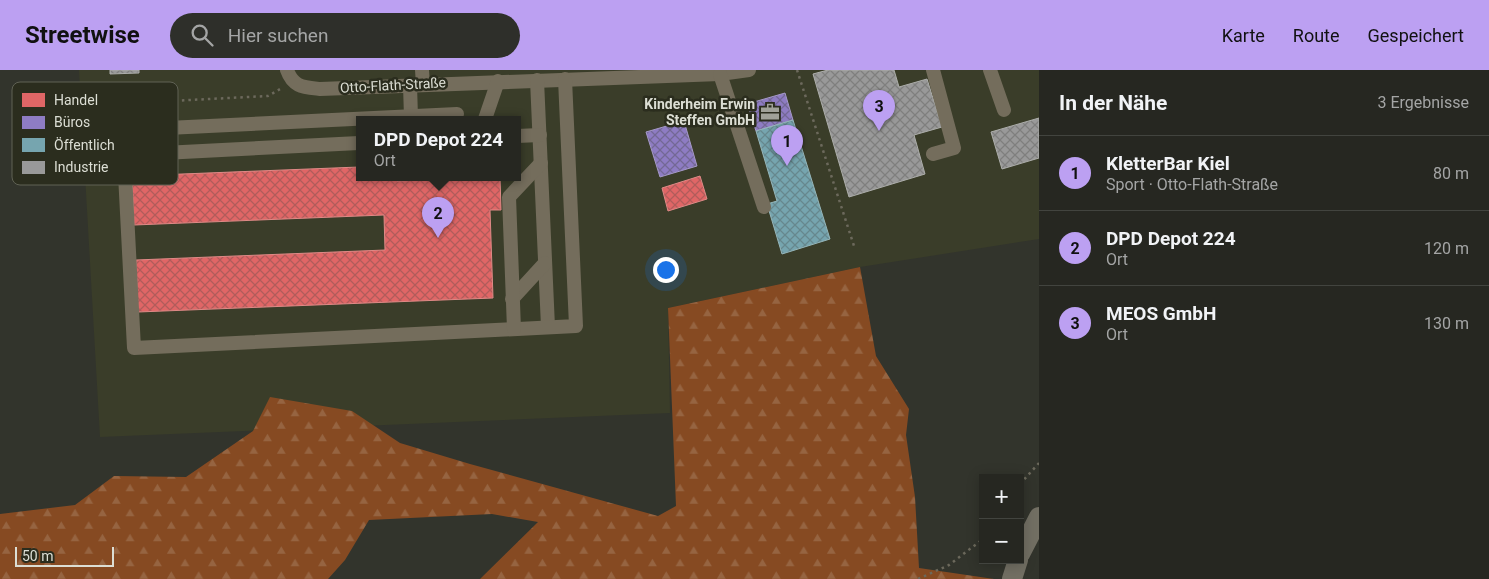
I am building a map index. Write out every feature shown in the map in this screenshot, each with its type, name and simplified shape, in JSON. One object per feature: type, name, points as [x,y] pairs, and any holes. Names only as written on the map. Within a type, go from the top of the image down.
[{"type":"highway","points":[[1024,546],[1039,517]]},
{"type":"highway","points":[[1012,579],[1017,564]]},
{"type":"street","name":"Otto-Flath-Straße","points":[[289,75],[301,87],[320,89],[418,81],[498,81],[720,74],[749,70]]},
{"type":"street","points":[[933,70],[954,148],[933,154]]},
{"type":"street","points":[[990,70],[1004,110]]},
{"type":"street","points":[[720,74],[764,207]]},
{"type":"street","points":[[126,185],[134,348],[576,326],[565,79]]},
{"type":"street","points":[[537,80],[548,327]]},
{"type":"street","points":[[418,81],[416,116],[457,114]]},
{"type":"street","points":[[486,116],[498,81]]},
{"type":"street","points":[[178,127],[356,119]]},
{"type":"street","points":[[521,136],[540,135]]},
{"type":"street","points":[[178,152],[356,143]]},
{"type":"street","points":[[514,329],[509,197],[541,163]]},
{"type":"street","points":[[512,299],[545,263]]},
{"type":"path","points":[[797,70],[855,249]]},
{"type":"path","points":[[178,101],[268,96],[289,75]]},
{"type":"path","points":[[1024,480],[1039,463]]},
{"type":"path","points":[[918,579],[948,565],[979,542]]},
{"type":"shaded area","points":[[79,70],[1039,70],[1039,239],[860,267],[668,308],[670,413],[100,437],[86,185],[178,185],[178,82],[80,82]]},
{"type":"green space","points":[[860,267],[876,356],[909,409],[906,435],[915,497],[919,568],[994,579],[480,579],[538,522],[492,514],[369,520],[345,560],[328,579],[0,579],[0,514],[75,505],[114,476],[186,477],[253,431],[270,397],[352,411],[400,443],[658,516],[676,506],[668,308]]},
{"type":"building: Handel","points":[[356,167],[356,181],[500,181],[501,210],[490,210],[493,298],[138,312],[136,260],[385,250],[384,215],[134,225],[132,185],[178,185],[178,174]]},
{"type":"building: Handel","points":[[700,176],[707,199],[668,211],[662,188]]},
{"type":"building: Büros","name":"Kinderheim Erwin Steffen GmbH","points":[[785,93],[793,120],[756,131],[747,104]]},
{"type":"building: Büros","points":[[684,121],[697,166],[660,177],[646,132]]},
{"type":"building: Öffentlich","points":[[793,120],[830,239],[782,254],[767,204],[777,201],[756,131]]},
{"type":"building: Industrie","points":[[110,70],[139,70],[139,73],[110,74]]},
{"type":"building: Industrie","points":[[828,70],[894,70],[899,87],[927,79],[942,127],[914,135],[925,174],[849,197],[813,74]]},
{"type":"building: Industrie","points":[[1039,118],[1039,158],[1002,169],[991,132]]},
{"type":"place","name":"Kinderheim Erwin Steffen GmbH","points":[[770,112]]},
{"type":"place","name":"MEOS GmbH","points":[[879,131]]},
{"type":"place","name":"KletterBar Kiel","points":[[787,166]]},
{"type":"place","name":"DPD Depot 224","points":[[438,238]]}]
